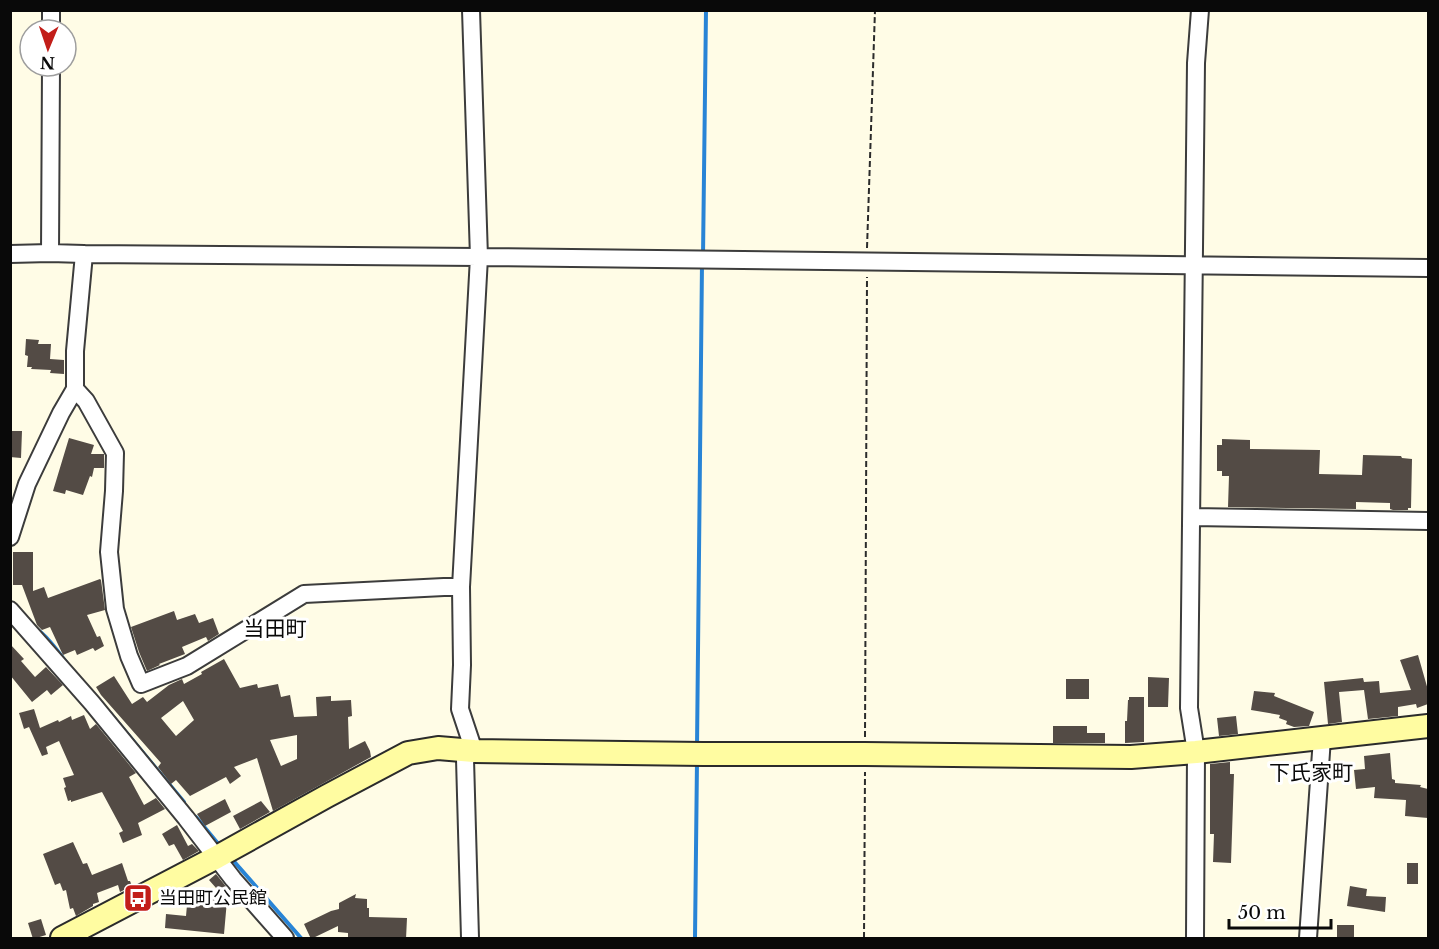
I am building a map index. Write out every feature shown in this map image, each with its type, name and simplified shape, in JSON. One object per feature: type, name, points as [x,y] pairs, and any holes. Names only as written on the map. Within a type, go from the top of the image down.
[{"type":"street","points":[[471,10],[479,257],[461,587],[460,709],[474,751]]},
{"type":"street","points":[[1195,939],[1196,752],[1189,708],[1196,63],[1200,10]]},
{"type":"street","points":[[50,253],[51,78]]},
{"type":"street","points":[[10,254],[1428,268]]},
{"type":"street","points":[[10,537],[31,476],[75,389],[75,351],[84,254]]},
{"type":"street","points":[[75,389],[86,401],[115,453],[109,552],[115,609],[129,656],[141,684],[187,666],[304,594],[461,587]]},
{"type":"street","points":[[1192,517],[1428,521]]},
{"type":"street","points":[[10,610],[92,703],[233,879],[285,939]]},
{"type":"street","points":[[62,939],[408,753],[438,748],[474,751],[696,754],[1131,757],[1428,726]]},
{"type":"street","points":[[1308,939],[1322,738]]},
{"type":"street","points":[[470,939],[465,759],[474,751]]},
{"type":"path","points":[[864,939],[867,262],[875,10]]},
{"type":"building","points":[[26,339],[39,340],[38,344],[51,344],[50,359],[64,360],[64,374],[27,367]]},
{"type":"building","points":[[10,431],[22,431],[21,458],[10,457]]},
{"type":"building","points":[[69,438],[94,445],[91,454],[104,454],[104,468],[94,468],[83,495],[66,490],[65,494],[53,491]]},
{"type":"building","points":[[1222,439],[1250,440],[1250,449],[1320,450],[1319,474],[1362,475],[1363,455],[1401,456],[1412,459],[1411,508],[1393,510],[1390,509],[1390,503],[1356,502],[1356,509],[1228,507],[1229,476],[1222,476],[1222,471],[1217,471],[1217,445],[1222,445]]},
{"type":"building","points":[[13,552],[33,552],[33,591],[44,587],[48,598],[101,580],[105,610],[87,615],[97,637],[100,636],[104,646],[95,651],[93,648],[77,655],[75,650],[63,655],[50,627],[42,630],[37,625],[22,585],[13,585]]},
{"type":"building","points":[[174,611],[177,620],[195,614],[199,623],[213,618],[219,634],[208,641],[206,637],[182,647],[185,654],[147,671],[131,627]]},
{"type":"building","points":[[10,644],[24,659],[21,661],[35,677],[46,667],[63,685],[51,695],[47,690],[32,702],[10,675]]},
{"type":"building","points":[[1418,655],[1428,690],[1428,704],[1417,708],[1416,704],[1398,707],[1398,716],[1368,719],[1364,690],[1339,692],[1342,722],[1328,724],[1324,682],[1363,678],[1364,682],[1379,681],[1380,693],[1411,690],[1400,660]]},
{"type":"building","points":[[224,659],[240,688],[257,684],[258,688],[278,684],[281,697],[290,695],[294,717],[317,716],[316,697],[331,696],[331,701],[351,700],[352,716],[348,717],[349,749],[365,741],[371,757],[273,811],[257,758],[234,767],[241,776],[230,784],[226,777],[190,796],[176,780],[171,784],[158,767],[161,763],[96,687],[114,676],[132,704],[143,697],[147,702],[169,685],[182,679],[184,684],[202,674],[201,672]],"holes":[[[183,701],[194,720],[176,736],[161,718]],[[297,735],[297,759],[281,766],[270,740]]]},
{"type":"building","points":[[1148,677],[1169,678],[1168,707],[1148,707]]},
{"type":"building","points":[[1066,679],[1089,679],[1089,699],[1066,699]]},
{"type":"building","points":[[1254,691],[1275,693],[1274,696],[1314,712],[1309,726],[1294,727],[1279,718],[1280,715],[1251,710]]},
{"type":"building","points":[[1129,697],[1144,697],[1144,742],[1125,743],[1125,721],[1127,721]]},
{"type":"building","points":[[34,709],[40,728],[71,716],[72,720],[84,715],[90,729],[96,724],[136,773],[129,777],[144,805],[156,798],[165,809],[138,823],[142,835],[123,843],[119,833],[123,831],[102,792],[68,801],[63,778],[74,775],[59,741],[46,747],[48,754],[42,756],[29,727],[24,729],[19,713]]},
{"type":"building","points":[[1236,716],[1238,734],[1219,736],[1217,718]]},
{"type":"building","points":[[1053,726],[1087,726],[1087,733],[1105,733],[1105,743],[1053,743]]},
{"type":"building","points":[[1390,753],[1392,779],[1395,783],[1421,785],[1420,787],[1428,789],[1428,818],[1405,816],[1406,800],[1374,798],[1375,787],[1356,789],[1354,770],[1365,769],[1364,756]]},
{"type":"building","points":[[1230,762],[1230,774],[1234,774],[1231,863],[1213,862],[1214,834],[1210,834],[1210,764]]},
{"type":"building","points":[[225,799],[231,812],[205,826],[197,814]]},
{"type":"building","points":[[261,801],[270,812],[240,829],[233,816]]},
{"type":"building","points":[[177,825],[188,846],[192,844],[199,851],[183,860],[174,844],[169,846],[162,834]]},
{"type":"building","points":[[73,842],[83,864],[87,863],[92,875],[122,863],[132,886],[120,892],[118,885],[97,893],[99,902],[76,916],[73,908],[70,909],[66,890],[63,891],[60,883],[55,885],[43,854]]},
{"type":"building","points":[[1407,863],[1418,863],[1418,884],[1407,884]]},
{"type":"building","points":[[216,874],[228,889],[224,934],[165,928],[166,914],[186,916],[188,894],[224,897],[209,880]]},
{"type":"building","points":[[1350,886],[1367,889],[1366,896],[1386,897],[1385,912],[1347,906]]},
{"type":"building","points":[[356,894],[355,898],[367,899],[369,917],[407,918],[406,939],[348,939],[348,933],[338,932],[338,926],[311,939],[304,924],[339,909],[339,903]]},
{"type":"building","points":[[41,919],[46,935],[33,939],[28,923]]},
{"type":"building","points":[[1337,925],[1354,925],[1354,939],[1337,939]]},
{"type":"waterway","points":[[703,256],[706,10]]},
{"type":"waterway","points":[[697,748],[702,263]]},
{"type":"waterway","points":[[35,628],[48,639],[66,662]]},
{"type":"waterway","points":[[110,713],[184,802]]},
{"type":"waterway","points":[[695,938],[697,761]]},
{"type":"waterway","points":[[196,817],[220,846]]},
{"type":"waterway","points":[[231,858],[301,938]]},
{"type":"place","name":"当田町公民館","points":[[138,898]]},
{"type":"district","name":"当田町","points":[[275,629]]},
{"type":"district","name":"下氏家町","points":[[1311,773]]}]
